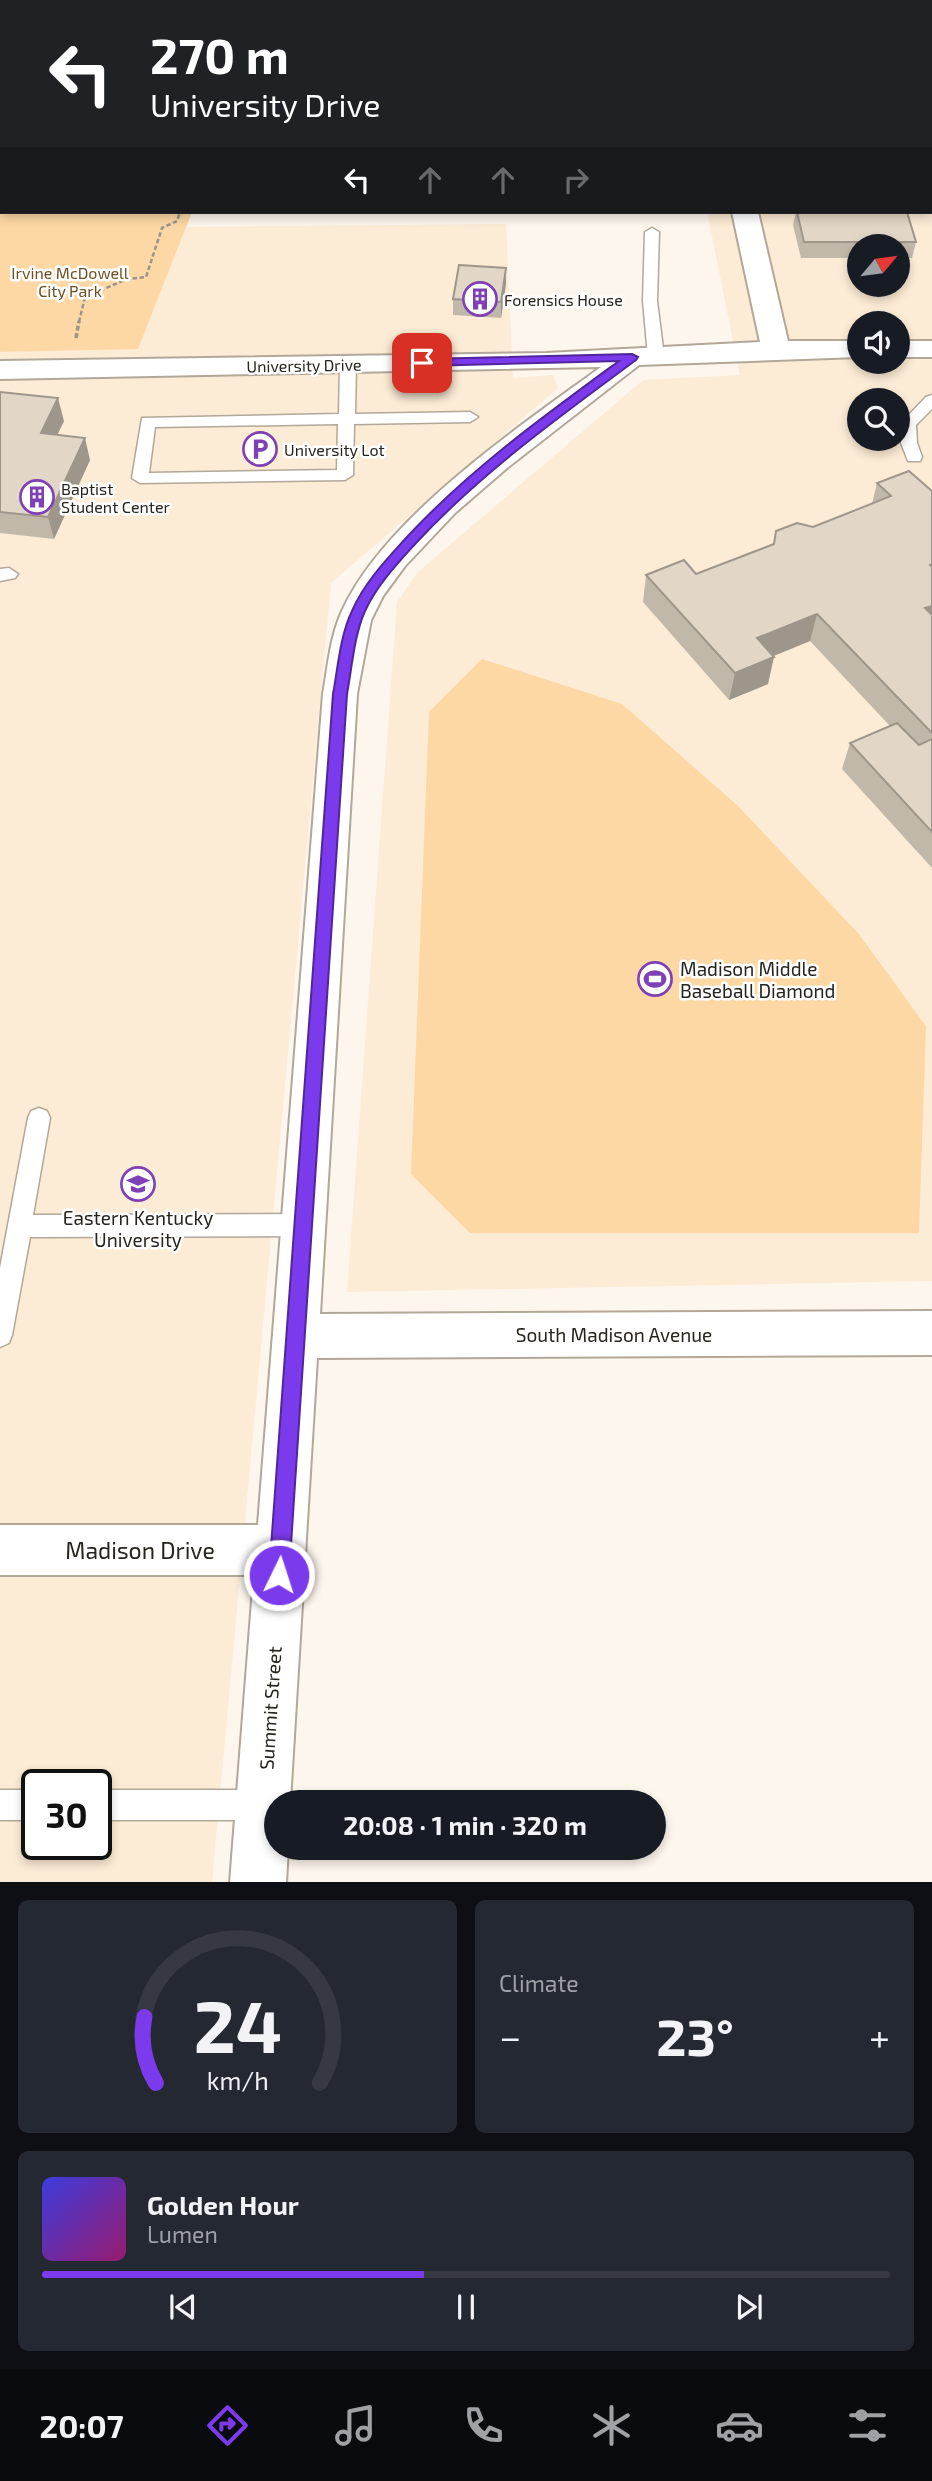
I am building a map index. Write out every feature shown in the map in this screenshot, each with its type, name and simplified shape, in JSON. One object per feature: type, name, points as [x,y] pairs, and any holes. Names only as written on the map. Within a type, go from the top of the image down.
[{"type":"street","points":[[745,214],[776,350]]},
{"type":"street","name":"University Drive","points":[[0,370],[644,357],[847,349]]},
{"type":"street","points":[[910,349],[932,349]]},
{"type":"street","name":"Summit Street","points":[[258,1882],[340,694],[352,627],[359,609],[382,573],[450,499],[548,418],[644,357]]},
{"type":"street","name":"South Madison Avenue","points":[[296,1336],[932,1333]]},
{"type":"street","name":"Madison Drive","points":[[0,1550],[281,1550]]},
{"type":"lane","points":[[644,357],[650,301],[652,232]]},
{"type":"lane","points":[[348,364],[347,419],[345,475],[140,478],[148,422],[347,419],[470,417]]},
{"type":"lane","points":[[915,457],[909,443],[908,424],[932,400]]},
{"type":"lane","points":[[0,1335],[39,1118]]},
{"type":"lane","points":[[19,1226],[304,1226]]},
{"type":"lane","points":[[0,1805],[21,1805]]},
{"type":"lane","points":[[112,1805],[263,1805]]},
{"type":"path","points":[[75,346],[85,297],[127,279],[146,277],[162,228],[177,221],[179,214]]},
{"type":"shaded area","points":[[707,214],[932,214],[932,1281],[347,1292],[397,602],[417,573],[643,380],[740,375]]},
{"type":"shaded area","name":"Eastern Kentucky University","points":[[506,224],[513,378],[553,375],[558,388],[331,583],[212,1882],[0,1882],[0,352],[138,348],[186,227]]},
{"type":"green space","name":"Irvine McDowell City Park","points":[[0,214],[191,214],[138,349],[0,352]]},
{"type":"green space","name":"Madison Middle Baseball Diamond","points":[[482,659],[622,704],[738,806],[858,933],[926,1026],[919,1233],[470,1233],[411,1174],[429,712]]},
{"type":"building","points":[[797,214],[908,214],[916,242],[910,242],[910,234],[847,234],[847,242],[804,242]]},
{"type":"building","points":[[459,265],[506,268],[501,302],[453,299]]},
{"type":"building","name":"Baptist Student Center","points":[[0,392],[58,398],[41,433],[85,438],[48,517],[0,512]]},
{"type":"building","points":[[909,471],[932,491],[932,606],[925,608],[932,615],[932,733],[817,614],[757,638],[774,657],[735,673],[646,575],[684,560],[696,574],[774,544],[776,531],[797,523],[813,527],[891,496],[877,483]]},
{"type":"building","points":[[897,723],[919,745],[932,739],[932,832],[850,743]]},
{"type":"place","name":"Forensics House","points":[[480,299]]},
{"type":"place","name":"University Lot","points":[[260,449]]},
{"type":"place","name":"Baptist Student Center","points":[[37,497]]},
{"type":"place","name":"Madison Middle Baseball Diamond","points":[[655,979]]},
{"type":"place","name":"Eastern Kentucky University","points":[[138,1184]]},
{"type":"route","points":[[279,1575],[340,694],[352,627],[359,609],[382,573],[450,499],[548,418],[632,357],[422,363]]}]
